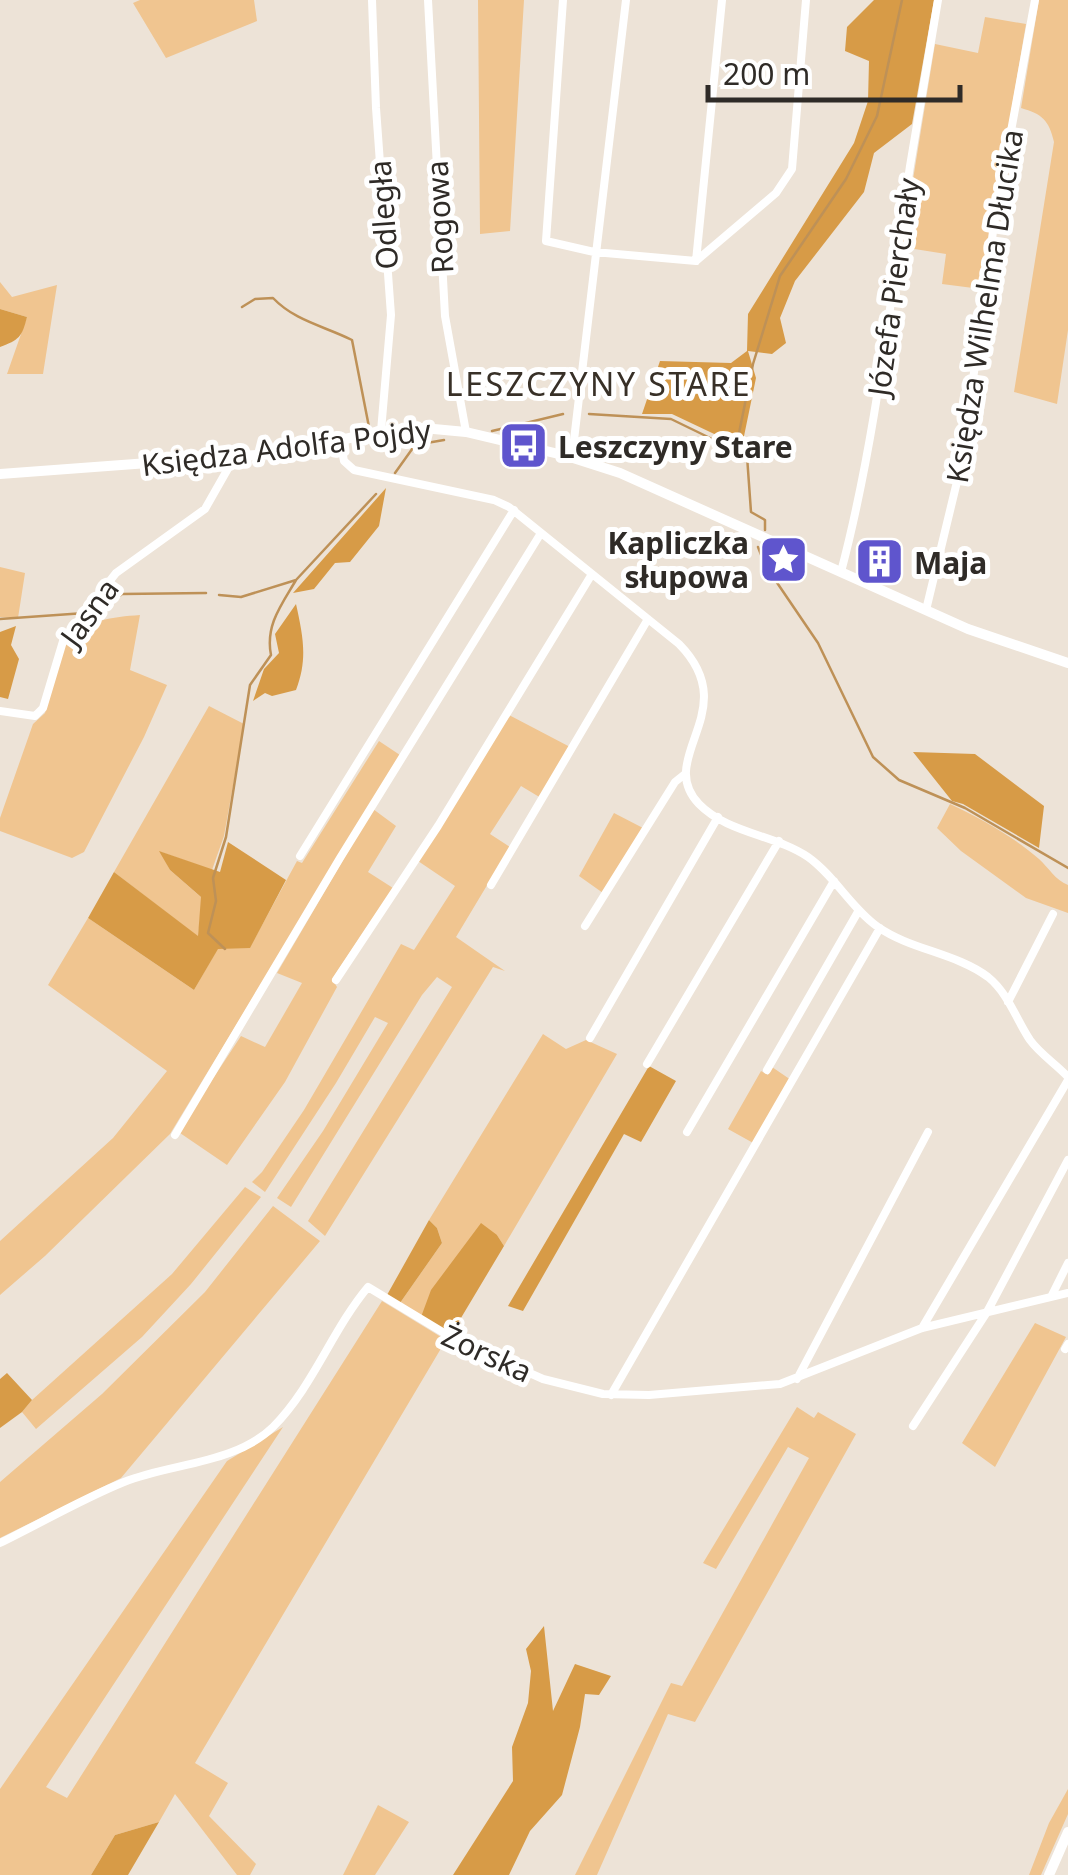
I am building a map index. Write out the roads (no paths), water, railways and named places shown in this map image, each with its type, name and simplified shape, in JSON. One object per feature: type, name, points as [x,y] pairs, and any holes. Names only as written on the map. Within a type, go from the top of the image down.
[{"type":"street","name":"Odległa","points":[[372,0],[391,315],[381,430]]},
{"type":"street","name":"Rogowa","points":[[428,0],[445,316],[466,432]]},
{"type":"street","points":[[563,0],[546,241],[594,252],[696,262],[776,193],[792,170],[806,0]]},
{"type":"street","points":[[572,458],[626,0]]},
{"type":"street","points":[[696,262],[722,0]]},
{"type":"street","name":"Józefa Pierchały","points":[[842,572],[882,375],[910,166],[938,0]]},
{"type":"street","name":"Księdza Wilhelma Dłucika","points":[[926,610],[962,462],[994,224],[1035,0]]},
{"type":"street","name":"Księdza Adolfa Pojdy","points":[[0,474],[282,453],[381,430],[434,428],[466,432],[620,472],[988,637],[1068,663]]},
{"type":"street","points":[[340,440],[344,461],[354,470],[494,500],[514,510],[687,652],[703,684],[704,712],[685,774],[694,798],[718,817],[779,840],[811,859],[880,928],[979,971],[994,982],[1034,1044],[1068,1078],[922,1328]]},
{"type":"street","name":"Jasna","points":[[0,711],[35,716],[44,708],[64,638],[87,622],[96,610],[101,592],[116,573],[205,509],[234,458]]},
{"type":"street","points":[[300,856],[514,510]]},
{"type":"street","points":[[176,1135],[179,1124],[218,1068],[340,858],[541,532]]},
{"type":"street","points":[[336,980],[446,812],[592,574]]},
{"type":"street","points":[[490,885],[648,619]]},
{"type":"street","points":[[585,926],[675,782],[685,774]]},
{"type":"street","points":[[590,1038],[718,817]]},
{"type":"street","points":[[647,1064],[779,840]]},
{"type":"street","points":[[686,1132],[834,882]]},
{"type":"street","points":[[767,1070],[859,910]]},
{"type":"street","points":[[1008,1002],[1053,914]]},
{"type":"street","points":[[611,1394],[880,928]]},
{"type":"street","points":[[796,1379],[928,1132]]},
{"type":"street","points":[[914,1426],[988,1312],[1068,1160]]},
{"type":"street","points":[[1052,1296],[1068,1263]]},
{"type":"street","name":"Żorska","points":[[0,1543],[121,1484],[176,1465],[220,1456],[262,1436],[292,1404],[368,1287],[454,1339],[526,1372],[559,1385],[611,1394],[744,1389],[796,1379],[922,1328],[1068,1293]]},
{"type":"street","points":[[1049,1875],[1068,1832]]},
{"type":"waterway","points":[[736,448],[753,364],[780,276],[846,179],[877,116],[902,0]]},
{"type":"waterway","points":[[242,307],[255,299],[273,298],[300,318],[352,340],[369,427]]},
{"type":"waterway","points":[[492,431],[563,414]]},
{"type":"waterway","points":[[589,414],[671,419],[747,456],[751,512],[765,520],[765,530]]},
{"type":"waterway","points":[[395,473],[415,445],[444,440]]},
{"type":"waterway","points":[[376,444],[415,445]]},
{"type":"waterway","points":[[219,595],[241,597],[296,580],[376,494]]},
{"type":"waterway","points":[[758,547],[765,565],[818,643],[873,757],[899,780],[965,808],[1068,868]]},
{"type":"waterway","points":[[225,949],[208,933],[216,901],[213,878],[226,837],[250,685],[271,655],[273,624],[296,580]]},
{"type":"waterway","points":[[99,612],[122,594],[206,593]]},
{"type":"waterway","points":[[0,619],[85,613]]},
{"type":"place","name":"Leszczyny Stare","points":[[523,446]]},
{"type":"place","name":"Kapliczka słupowa","points":[[784,559]]},
{"type":"place","name":"Maja","points":[[879,562]]},
{"type":"district","name":"LESZCZYNY STARE","points":[[599,383]]}]
